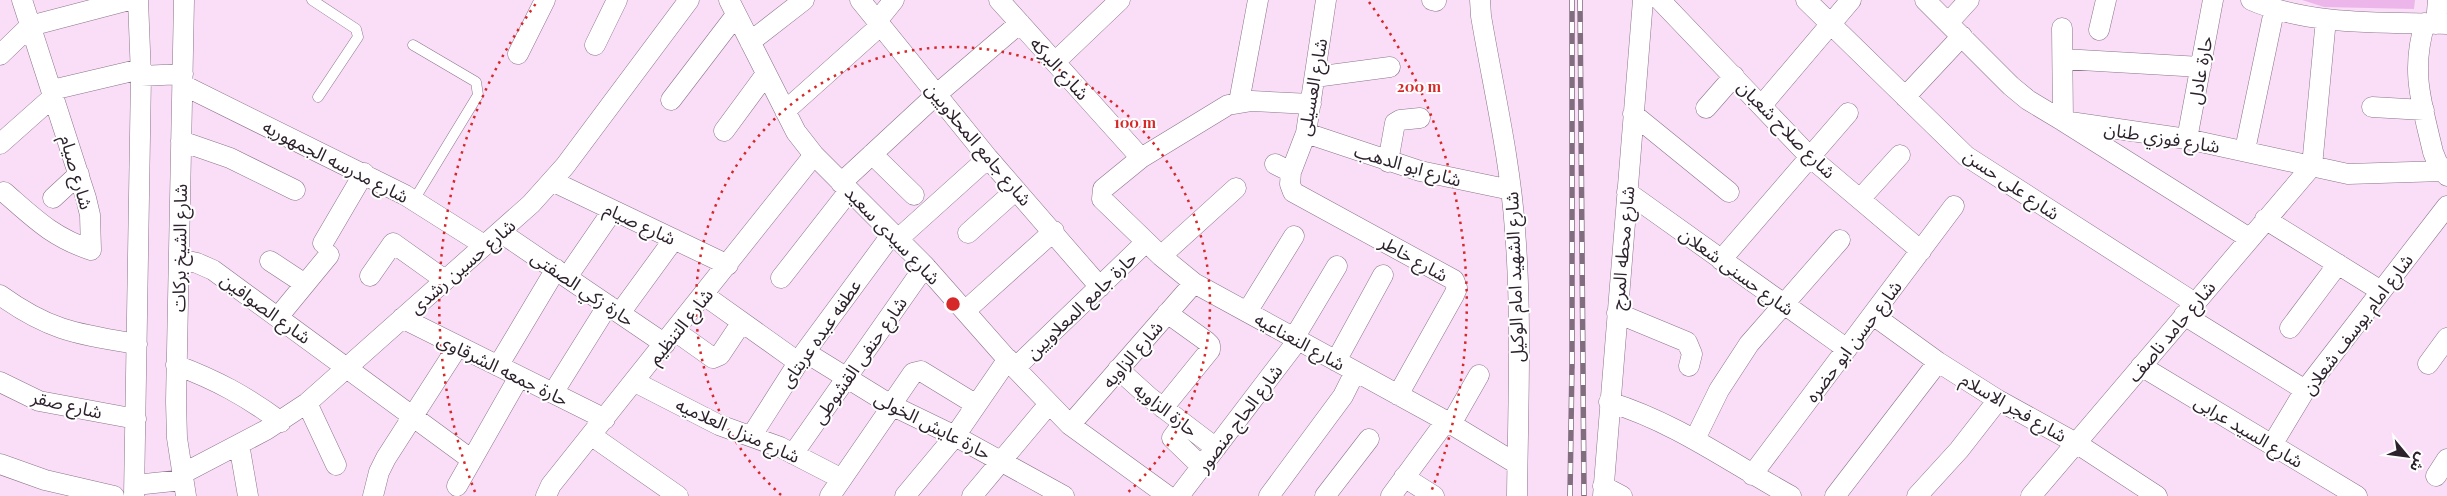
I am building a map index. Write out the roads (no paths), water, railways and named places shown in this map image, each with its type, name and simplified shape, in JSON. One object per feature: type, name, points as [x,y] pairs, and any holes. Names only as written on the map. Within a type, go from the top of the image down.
[{"type":"street","name":"شارع صيام","points":[[4,192],[48,231],[68,242],[91,250],[90,215],[79,174],[22,0]]},
{"type":"street","points":[[0,55],[30,26],[129,0]]},
{"type":"street","points":[[138,0],[141,72],[134,491],[183,483]]},
{"type":"street","name":"شارع الشيخ بركات","points":[[183,483],[177,429],[176,365],[184,0]]},
{"type":"street","points":[[518,54],[545,0]]},
{"type":"street","points":[[595,45],[617,0]]},
{"type":"street","name":"شارع حسين رشدى","points":[[183,483],[239,444],[281,422],[307,403],[532,204],[576,152],[689,0]]},
{"type":"street","points":[[750,42],[804,0]]},
{"type":"street","name":"شارع جامع المحلاويين","points":[[860,0],[988,158],[1054,231],[1100,286]]},
{"type":"street","points":[[785,111],[879,24],[894,0]]},
{"type":"street","name":"شارع البركه","points":[[999,0],[1141,158]]},
{"type":"street","points":[[1055,62],[1120,0]]},
{"type":"street","points":[[1239,102],[1258,0]]},
{"type":"street","name":"شارع العسيلى","points":[[1283,168],[1306,133],[1326,0]]},
{"type":"street","points":[[1432,0],[1436,1]]},
{"type":"street","name":"شارع الشهيد امام الوكيل","points":[[1480,0],[1481,16],[1511,190],[1518,267],[1517,496]]},
{"type":"street","name":"شارع محطه المرج","points":[[1603,491],[1643,0]]},
{"type":"street","name":"شارع صلاح شعبان","points":[[1660,0],[1810,157],[1921,251]]},
{"type":"street","name":"شارع على حسن","points":[[1806,0],[1966,156],[2305,390]]},
{"type":"street","points":[[1762,105],[1851,0]]},
{"type":"street","name":"شارع فوزي طنان","points":[[1925,0],[2022,96],[2063,121],[2187,139],[2245,150],[2330,171],[2366,175],[2446,171]]},
{"type":"street","points":[[1905,96],[1955,30],[1969,0]]},
{"type":"street","points":[[2099,30],[2106,0]]},
{"type":"street","name":"حارة عادل","points":[[2187,139],[2213,0]]},
{"type":"street","points":[[2251,0],[2274,11],[2326,19],[2436,24]]},
{"type":"street","points":[[2438,0],[2436,24],[2416,62],[2418,82],[2433,152],[2446,171]]},
{"type":"street","points":[[671,100],[732,7]]},
{"type":"street","name":"شارع سيدى سعيد","points":[[732,7],[796,132],[814,155],[925,266],[1012,364],[1070,425],[1168,496]]},
{"type":"street","points":[[2245,150],[2274,11]]},
{"type":"street","points":[[2312,166],[2326,19]]},
{"type":"street","points":[[781,278],[845,187],[872,154],[937,94],[1020,23]]},
{"type":"street","points":[[2062,28],[2063,121],[2249,238]]},
{"type":"street","points":[[2063,59],[2201,67]]},
{"type":"street","points":[[1315,77],[1390,67]]},
{"type":"street","points":[[0,144],[53,93],[141,72],[183,80]]},
{"type":"street","points":[[724,131],[766,74]]},
{"type":"street","points":[[1706,108],[1734,76]]},
{"type":"street","name":"شارع مدرسه الجمهوريه","points":[[183,80],[414,200],[484,245]]},
{"type":"street","points":[[1141,158],[1217,110],[1239,102],[1311,104]]},
{"type":"street","points":[[2372,107],[2424,110]]},
{"type":"street","points":[[1721,260],[1848,113]]},
{"type":"street","points":[[1633,114],[1728,192]]},
{"type":"street","points":[[1388,162],[1395,123],[1400,120],[1420,118]]},
{"type":"street","name":"شارع ابو الدهب","points":[[1306,133],[1388,162],[1454,180],[1511,190]]},
{"type":"street","points":[[181,141],[230,158],[295,190]]},
{"type":"street","points":[[872,154],[914,195]]},
{"type":"street","name":"شارع التنظيم","points":[[546,496],[814,155]]},
{"type":"street","points":[[1860,199],[1900,155]]},
{"type":"street","name":"عطفه عبده عربتاى","points":[[752,436],[801,357],[895,236],[988,158]]},
{"type":"street","name":"شارع النعناعيه","points":[[1141,158],[1103,189],[1102,194],[1105,203],[1146,242],[1194,283],[1448,423],[1517,464]]},
{"type":"street","name":"شارع حامد ناصف","points":[[2031,496],[2312,166]]},
{"type":"street","name":"شارع خاطر","points":[[1283,168],[1293,192],[1454,280],[1457,288],[1454,295],[1398,395]]},
{"type":"street","points":[[278,317],[305,284],[326,249],[364,173]]},
{"type":"street","points":[[53,198],[79,174]]},
{"type":"street","name":"شارع صيام","points":[[552,181],[728,265]]},
{"type":"street","points":[[1162,256],[1236,188]]},
{"type":"street","points":[[968,232],[1016,190]]},
{"type":"street","name":"شارع حسنى شعلان","points":[[1627,192],[1847,349]]},
{"type":"street","name":"شارع حسن ابو حضره","points":[[1752,475],[1954,206]]},
{"type":"street","name":"شارع امام يوسف شعلان","points":[[2272,445],[2305,390],[2447,206]]},
{"type":"street","points":[[498,366],[562,273],[613,210]]},
{"type":"street","points":[[2265,219],[2381,291]]},
{"type":"street","points":[[965,312],[1054,231]]},
{"type":"street","name":"حارة زكي الصفتى","points":[[500,232],[614,309],[713,358],[720,355],[742,322]]},
{"type":"street","points":[[1247,312],[1294,236]]},
{"type":"street","points":[[553,393],[614,309],[674,240]]},
{"type":"street","points":[[1695,440],[1724,382],[1750,344],[1840,240]]},
{"type":"street","name":"حارة جامع المعلاويين","points":[[906,496],[955,436],[976,404],[1012,364],[1100,286],[1146,242]]},
{"type":"street","points":[[370,276],[393,243],[445,280]]},
{"type":"street","name":"شارع الصوافين","points":[[179,259],[197,263],[214,270],[472,460]]},
{"type":"street","points":[[270,260],[305,284]]},
{"type":"street","points":[[2290,328],[2338,264]]},
{"type":"street","name":"شارع حنفى القشوطى","points":[[793,454],[845,377],[925,266]]},
{"type":"street","name":"شارع الحاج منصور","points":[[1179,496],[1296,339],[1337,266]]},
{"type":"street","points":[[1336,361],[1383,276]]},
{"type":"street","name":"شارع الزاويه","points":[[1070,425],[1194,283]]},
{"type":"street","points":[[0,295],[31,316],[56,328],[82,335],[137,344]]},
{"type":"street","name":"حارة عايش الخولى","points":[[704,296],[742,322],[801,357],[845,377],[892,406],[1002,461],[1056,494]]},
{"type":"street","points":[[1163,408],[1210,350],[1210,345],[1206,341],[1168,313]]},
{"type":"street","points":[[1616,313],[1687,342],[1692,354],[1689,366]]},
{"type":"street","name":"شارع فجر الاسلام","points":[[1873,315],[1938,362],[1998,400],[2076,443],[2157,496]]},
{"type":"street","name":"حارة جمعه الشرقاوى","points":[[402,318],[605,419]]},
{"type":"street","points":[[2428,364],[2447,338]]},
{"type":"street","points":[[373,496],[379,472],[458,346]]},
{"type":"street","points":[[1835,496],[1938,362]]},
{"type":"street","points":[[176,365],[214,379],[248,398],[281,422]]},
{"type":"street","name":"شارع السيد عرابى","points":[[2141,366],[2357,496]]},
{"type":"street","name":"حارة الزاويه","points":[[1118,369],[1163,408],[1216,448]]},
{"type":"street","points":[[830,496],[911,376],[917,371],[924,373],[976,404]]},
{"type":"street","points":[[1269,496],[1339,401],[1355,372]]},
{"type":"street","points":[[1391,496],[1448,423],[1478,375]]},
{"type":"street","points":[[457,486],[519,376]]},
{"type":"street","name":"شارع صقر","points":[[0,382],[39,401],[136,419]]},
{"type":"street","name":"شارع منزل العلاميه","points":[[635,382],[719,425],[752,436],[842,479]]},
{"type":"street","points":[[1917,496],[1959,450],[1998,400]]},
{"type":"street","points":[[1609,402],[1661,421],[1790,496]]},
{"type":"street","points":[[307,403],[336,465]]},
{"type":"street","points":[[972,496],[1050,404]]},
{"type":"street","points":[[1183,423],[1172,438],[1202,467]]},
{"type":"street","points":[[592,436],[678,496]]},
{"type":"street","points":[[1325,496],[1369,439]]},
{"type":"street","points":[[239,444],[248,496]]},
{"type":"street","points":[[0,464],[45,480],[114,496]]},
{"type":"street","points":[[1404,477],[1434,496]]},
{"type":"street","points":[[1603,491],[1622,496]]},
{"type":"lane","points":[[312,0],[358,32],[357,40],[318,97]]},
{"type":"lane","points":[[413,45],[476,82],[479,89],[478,95],[414,200]]},
{"type":"railway","points":[[1572,0],[1572,368]]},
{"type":"railway","points":[[1580,0],[1584,496]]},
{"type":"railway","points":[[1570,496],[1572,361]]}]
